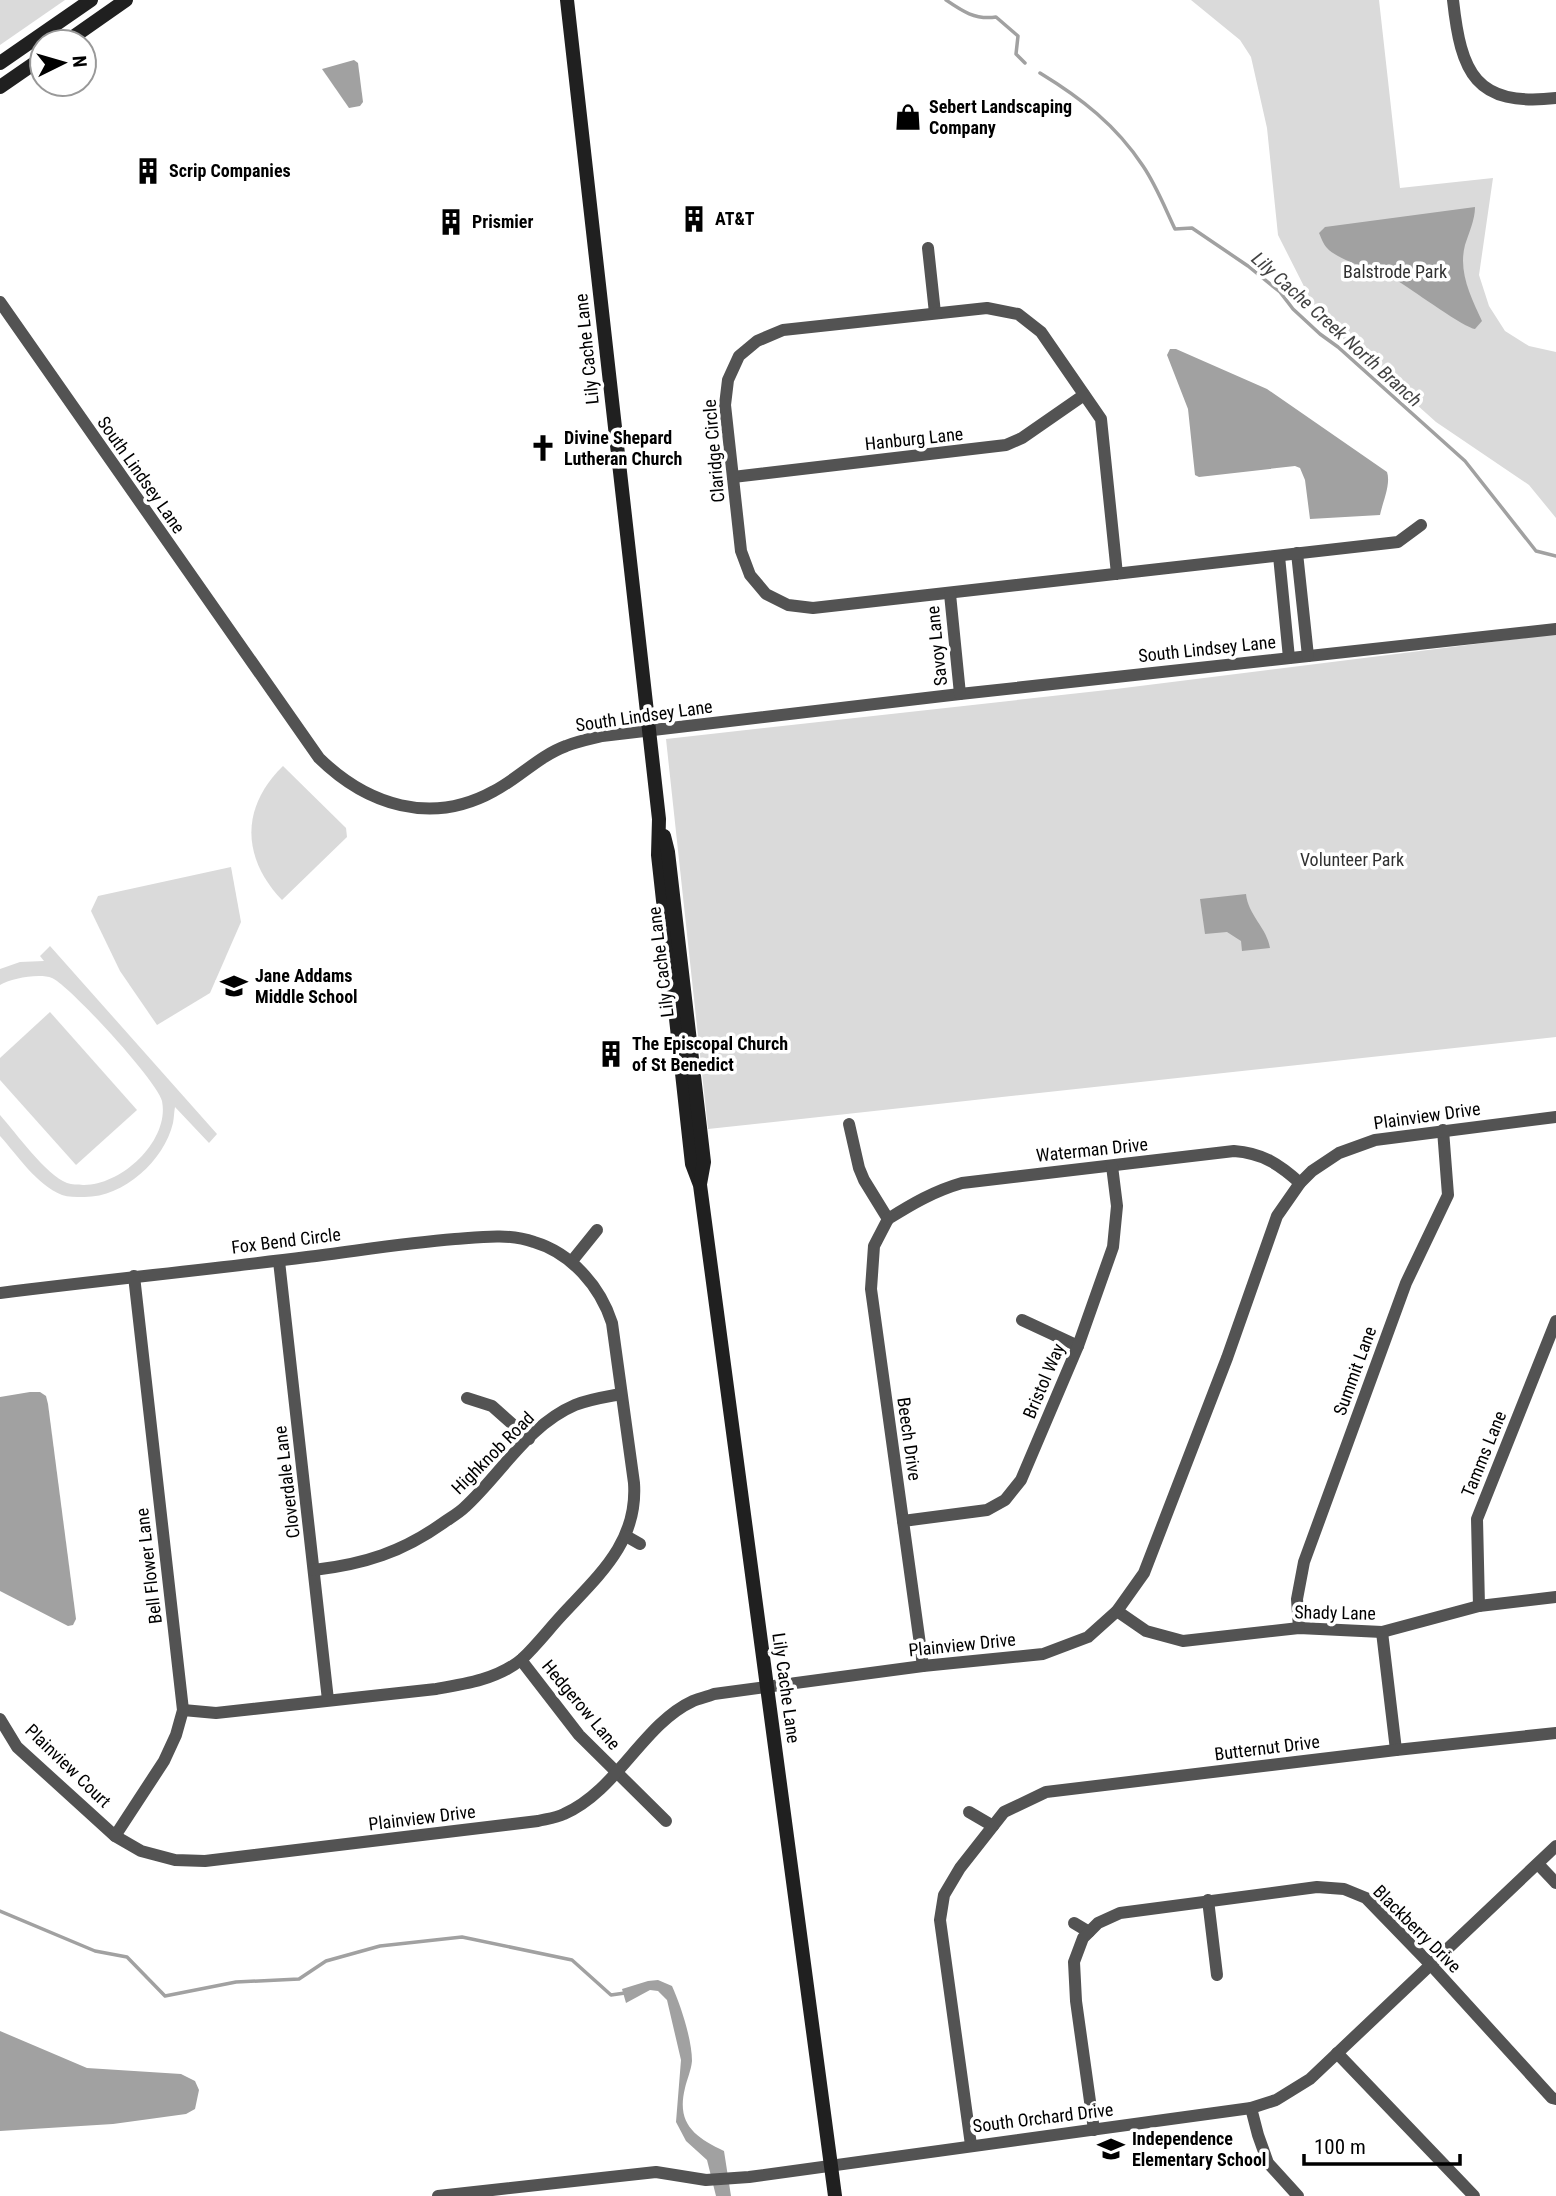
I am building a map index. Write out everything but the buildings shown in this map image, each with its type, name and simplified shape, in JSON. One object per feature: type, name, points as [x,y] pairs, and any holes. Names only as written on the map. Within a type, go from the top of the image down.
[{"type":"street","points":[[0,63],[91,0]]},
{"type":"street","points":[[85,28],[126,0]]},
{"type":"street","name":"Lily Cache Lane","points":[[567,0],[659,819],[668,852],[701,1135],[704,1162],[700,1185],[835,2196]]},
{"type":"street","points":[[1453,0],[1462,55],[1483,88],[1521,100],[1556,98]]},
{"type":"street","points":[[0,88],[28,68]]},
{"type":"street","points":[[1474,98],[1483,88]]},
{"type":"street","points":[[928,248],[934,313]]},
{"type":"street","name":"South Lindsey Lane","points":[[0,302],[318,758],[350,784],[382,801],[400,806],[454,806],[477,799],[496,790],[564,746],[602,736],[1556,629]]},
{"type":"street","name":"Claridge Circle","points":[[1117,574],[1101,419],[1041,331],[1018,314],[987,307],[783,330],[757,341],[739,356],[728,380],[725,405],[740,551],[750,575],[766,594],[788,604],[813,608],[950,594],[1398,542],[1421,525]]},
{"type":"street","name":"Hanburg Lane","points":[[733,477],[1006,445],[1022,438],[1084,395]]},
{"type":"street","points":[[1297,553],[1308,656]]},
{"type":"street","points":[[1279,556],[1289,658]]},
{"type":"street","name":"Savoy Lane","points":[[950,594],[960,694]]},
{"type":"street","name":"Plainview Drive","points":[[115,1836],[141,1851],[175,1860],[205,1861],[538,1821],[563,1815],[601,1790],[669,1717],[692,1702],[714,1695],[767,1687],[923,1666],[1043,1654],[1088,1637],[1117,1611],[1144,1573],[1227,1358],[1277,1216],[1300,1183],[1312,1171],[1339,1153],[1375,1140],[1556,1117]]},
{"type":"street","points":[[849,1124],[859,1168],[888,1219]]},
{"type":"street","name":"Summit Lane","points":[[1299,1628],[1297,1599],[1304,1562],[1406,1283],[1448,1195],[1443,1130]]},
{"type":"street","name":"Waterman Drive","points":[[888,1219],[941,1189],[962,1184],[1234,1151],[1269,1159],[1300,1183]]},
{"type":"street","name":"Bristol Way","points":[[903,1521],[987,1510],[1005,1500],[1021,1480],[1078,1346],[1113,1247],[1117,1206],[1112,1166]]},
{"type":"street","name":"Beech Drive","points":[[888,1219],[874,1246],[871,1289],[923,1666]]},
{"type":"street","points":[[572,1261],[597,1230]]},
{"type":"street","name":"Fox Bend Circle","points":[[0,1293],[493,1236],[533,1241],[572,1261],[600,1296],[608,1311],[634,1491],[626,1536],[610,1563],[521,1660],[489,1677],[463,1685],[216,1713],[183,1710]]},
{"type":"street","name":"Cloverdale Lane","points":[[279,1261],[328,1700]]},
{"type":"street","name":"Bell Flower Lane","points":[[115,1836],[164,1762],[183,1710],[134,1276]]},
{"type":"street","points":[[1022,1320],[1078,1346]]},
{"type":"street","name":"Tamms Lane","points":[[1479,1606],[1477,1519],[1556,1321]]},
{"type":"street","name":"Highknob Road","points":[[314,1570],[382,1557],[420,1539],[464,1508],[548,1422],[589,1400],[621,1394]]},
{"type":"street","points":[[467,1398],[492,1406],[529,1439]]},
{"type":"street","points":[[626,1536],[640,1544]]},
{"type":"street","name":"Shady Lane","points":[[1117,1611],[1146,1631],[1183,1641],[1299,1628],[1382,1632],[1479,1606],[1556,1597]]},
{"type":"street","points":[[1382,1632],[1396,1750]]},
{"type":"street","name":"Hedgerow Lane","points":[[521,1660],[579,1735],[666,1821]]},
{"type":"street","name":"Plainview Court","points":[[0,1719],[18,1747],[115,1836]]},
{"type":"street","name":"Butternut Drive","points":[[971,2145],[940,1920],[944,1895],[960,1868],[1004,1812],[1046,1792],[1556,1733]]},
{"type":"street","points":[[969,1812],[993,1826]]},
{"type":"street","name":"South Orchard Drive","points":[[447,2196],[656,2172],[706,2180],[741,2178],[1251,2108],[1276,2101],[1310,2079],[1556,1846]]},
{"type":"street","points":[[1538,1864],[1556,1883]]},
{"type":"street","name":"Blackberry Drive","points":[[1089,1932],[1098,1923],[1119,1913],[1317,1887],[1344,1889],[1366,1898],[1552,2098],[1556,2099]]},
{"type":"street","points":[[1208,1900],[1217,1975]]},
{"type":"street","points":[[1074,1923],[1089,1932],[1083,1938],[1074,1962],[1076,2001],[1094,2130]]},
{"type":"street","points":[[1337,2053],[1474,2196]]},
{"type":"street","points":[[1251,2108],[1268,2163],[1298,2196]]},
{"type":"green space","points":[[0,0],[65,0],[0,45]]},
{"type":"green space","name":"Balstrode Park","points":[[1191,0],[1379,0],[1400,188],[1493,178],[1479,275],[1489,306],[1505,331],[1529,346],[1556,352],[1556,518],[1529,485],[1436,422],[1320,318],[1278,235],[1267,128],[1251,57],[1240,40]]},
{"type":"green space","name":"Volunteer Park","points":[[1556,634],[1556,1037],[708,1129],[666,739],[1116,689]]},
{"type":"green space","points":[[283,766],[346,828],[347,837],[282,900],[259,867],[251,833],[259,799]]},
{"type":"green space","points":[[231,867],[241,922],[210,993],[157,1025],[120,971],[91,911],[98,896]]},
{"type":"green space","points":[[50,946],[217,1134],[209,1143],[175,1107],[168,1137],[151,1163],[127,1184],[98,1196],[69,1197],[53,1190],[28,1169],[0,1136],[0,1115],[50,1172],[67,1183],[83,1185],[113,1178],[140,1158],[151,1145],[162,1116],[162,1101],[146,1075],[112,1035],[62,985],[52,978],[33,976],[0,985],[0,969],[20,962],[44,961],[40,956]]},
{"type":"green space","points":[[50,1012],[137,1110],[76,1165],[0,1080],[0,1058]]},
{"type":"shaded area","points":[[354,60],[358,63],[363,102],[360,106],[349,108],[322,69]]},
{"type":"shaded area","points":[[1475,207],[1463,265],[1467,284],[1482,321],[1475,329],[1401,283],[1333,253],[1319,233],[1325,227]]},
{"type":"shaded area","points":[[1170,349],[1176,349],[1267,389],[1387,472],[1387,487],[1380,515],[1310,519],[1305,480],[1300,468],[1295,466],[1199,477],[1195,475],[1188,409],[1167,355]]},
{"type":"shaded area","points":[[1246,894],[1247,902],[1270,948],[1242,951],[1241,941],[1227,932],[1205,934],[1200,899]]},
{"type":"shaded area","points":[[40,1392],[46,1396],[48,1404],[76,1619],[73,1625],[68,1626],[0,1591],[0,1397]]},
{"type":"shaded area","points":[[658,1980],[672,1986],[690,2043],[692,2061],[683,2100],[686,2120],[690,2128],[704,2140],[724,2151],[731,2196],[716,2196],[707,2160],[686,2141],[676,2122],[681,2060],[667,2000],[658,1991],[650,1990],[626,2003],[622,1989]]},
{"type":"shaded area","points":[[0,2031],[87,2068],[181,2074],[195,2081],[199,2090],[195,2109],[186,2114],[113,2124],[0,2131]]},
{"type":"waterway","name":"Lily Cache Creek North Branch","points":[[946,0],[975,16],[996,17],[1018,36],[1016,54],[1025,63]]},
{"type":"waterway","name":"Lily Cache Creek North Branch","points":[[1040,73],[1070,92],[1109,125],[1133,151],[1148,173],[1175,229],[1192,228],[1248,266],[1280,292],[1293,309],[1320,334],[1465,461],[1536,551],[1556,556]]},
{"type":"waterway","points":[[0,1911],[95,1951],[127,1957],[165,1996],[236,1982],[299,1979],[326,1961],[380,1946],[462,1937],[572,1960],[611,1995],[625,1993]]},
{"type":"place","name":"Sebert Landscaping Company","points":[[908,117]]},
{"type":"place","name":"Scrip Companies","points":[[148,171]]},
{"type":"place","name":"AT&T","points":[[694,219]]},
{"type":"place","name":"Prismier","points":[[451,222]]},
{"type":"place","name":"Divine Shepard Lutheran Church","points":[[543,448]]},
{"type":"place","name":"Jane Addams Middle School","points":[[234,986]]},
{"type":"place","name":"The Episcopal Church of St Benedict","points":[[611,1054]]},
{"type":"place","name":"Independence Elementary School","points":[[1111,2149]]}]
